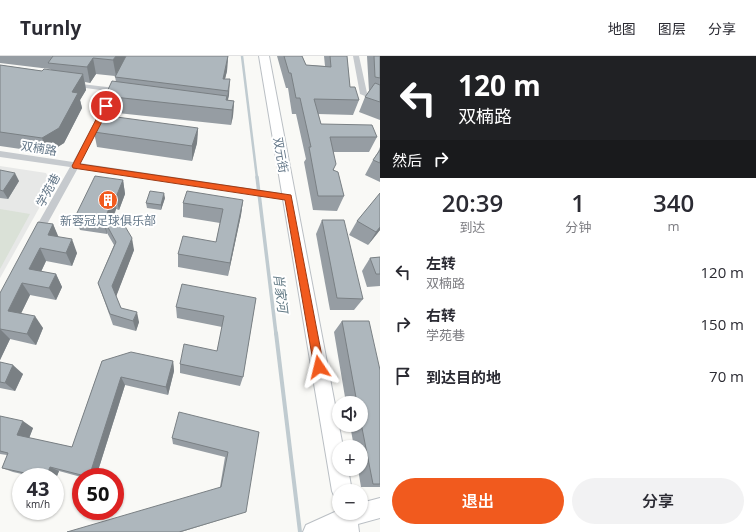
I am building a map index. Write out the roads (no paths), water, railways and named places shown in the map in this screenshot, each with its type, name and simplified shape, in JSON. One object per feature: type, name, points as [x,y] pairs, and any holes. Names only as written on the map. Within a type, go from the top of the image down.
[{"type":"main road","name":"双元街","points":[[264,56],[288,197],[341,484]]},
{"type":"main road","points":[[315,531],[347,521],[380,508]]},
{"type":"street","points":[[356,56],[364,94],[380,100]]},
{"type":"street","name":"学苑巷","points":[[34,240],[116,87],[69,84]]},
{"type":"street","name":"双楠路","points":[[0,154],[288,197]]},
{"type":"waterway","name":"肖家河","points":[[242,56],[257,178]]},
{"type":"waterway","name":"肖家河","points":[[257,177],[276,334]]},
{"type":"waterway","name":"肖家河","points":[[276,333],[300,532]]},
{"type":"place","name":"新蓉冠足球俱乐部","points":[[108,200]]}]
